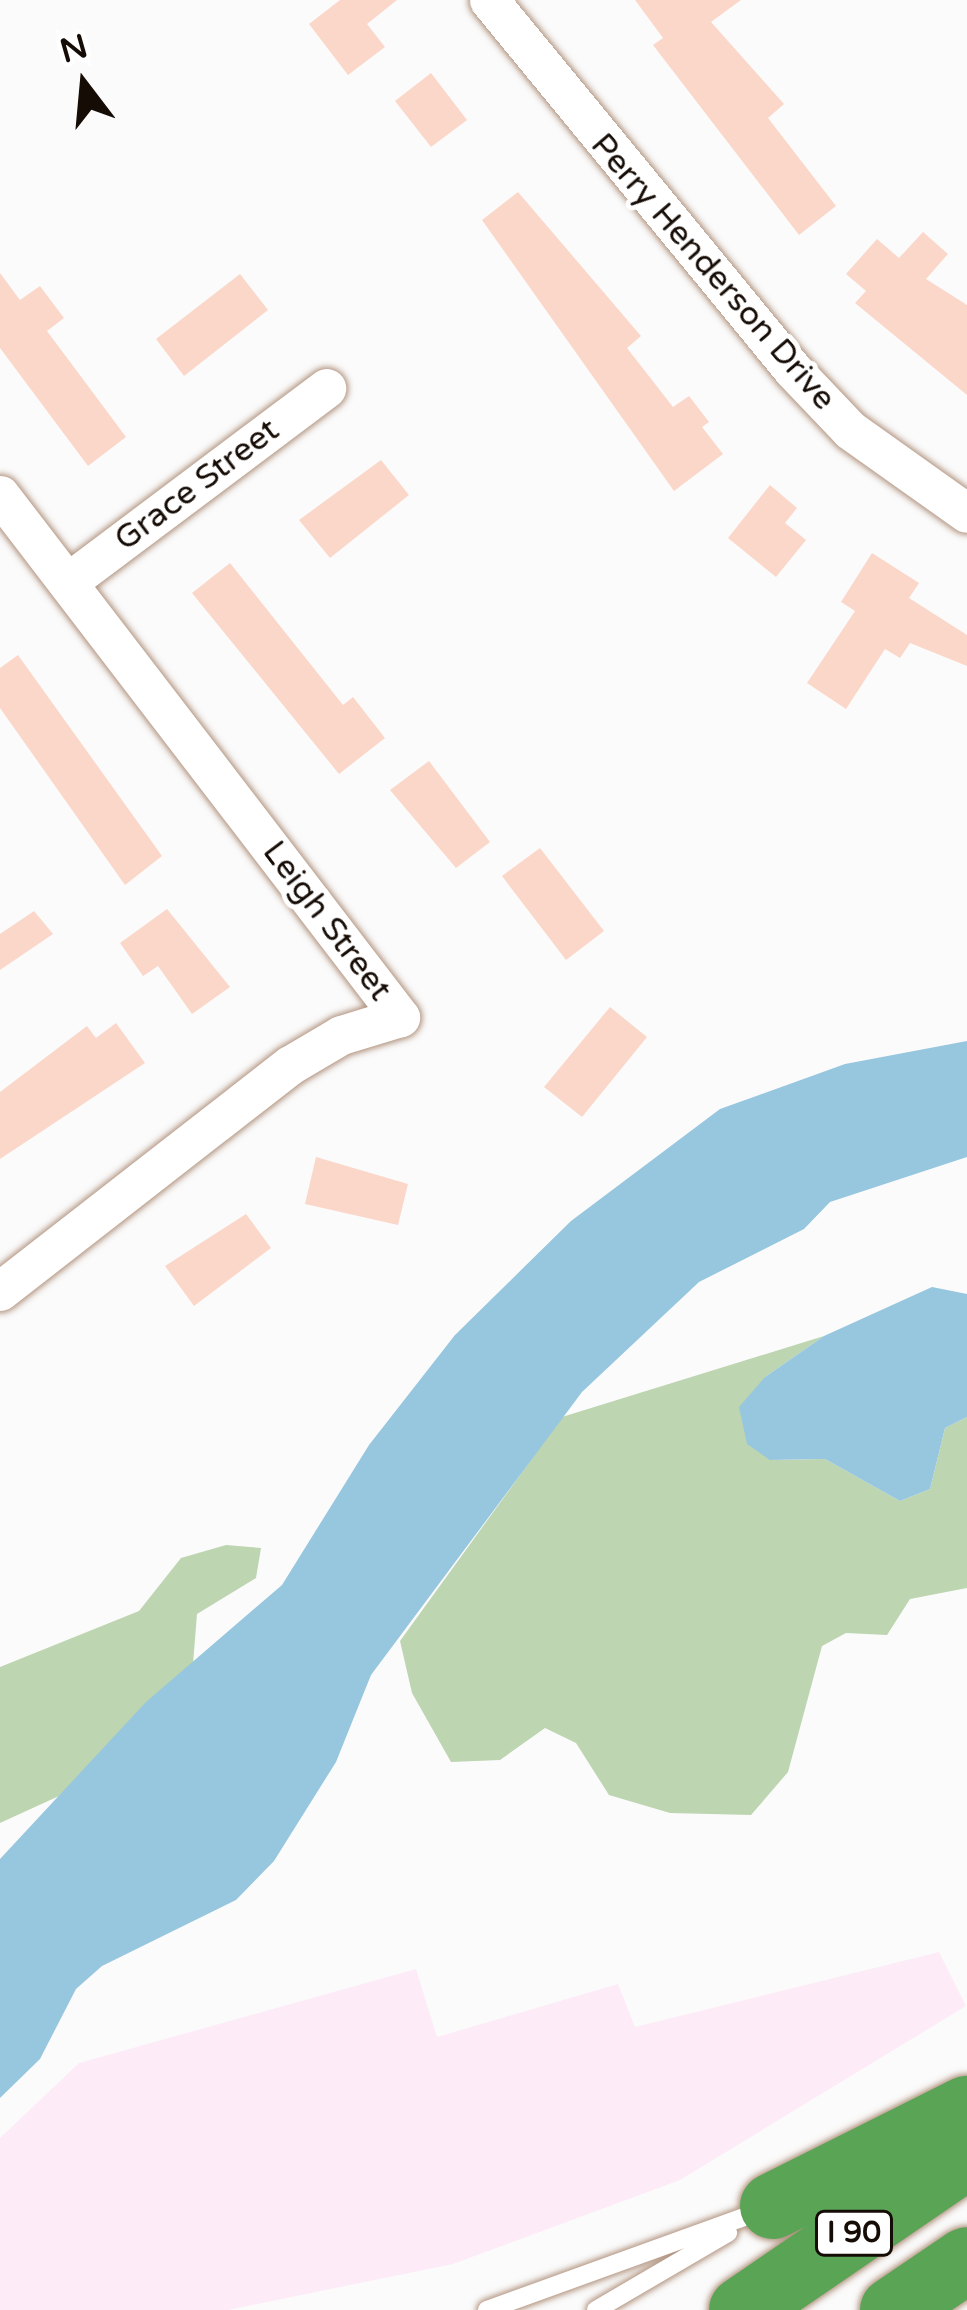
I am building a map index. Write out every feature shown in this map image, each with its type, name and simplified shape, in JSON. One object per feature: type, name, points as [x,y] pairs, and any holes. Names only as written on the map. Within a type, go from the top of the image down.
[{"type":"highway","points":[[773,2206],[967,2109]]},
{"type":"highway","name":"I 90","points":[[742,2310],[967,2156]]},
{"type":"highway","name":"I 90","points":[[893,2310],[967,2260]]},
{"type":"street","name":"Perry Henderson Drive","points":[[489,0],[792,369],[850,430],[967,513]]},
{"type":"street","name":"Grace Street","points":[[68,582],[326,388]]},
{"type":"street","name":"Leigh Street","points":[[0,495],[400,1017],[341,1035],[290,1065],[0,1291]]},
{"type":"lane","points":[[487,2310],[773,2206]]},
{"type":"lane","points":[[596,2310],[773,2206]]},
{"type":"shaded area","points":[[939,1952],[966,2006],[680,2180],[453,2264],[228,2310],[0,2310],[0,2138],[79,2063],[416,1969],[437,2037],[618,1984],[635,2027]]},
{"type":"green space","points":[[824,1336],[765,1377],[770,1460],[825,1459],[900,1501],[930,1489],[945,1428],[967,1417],[967,1588],[910,1599],[887,1635],[846,1633],[822,1646],[788,1772],[751,1815],[670,1813],[609,1795],[576,1743],[545,1728],[500,1760],[451,1762],[412,1693],[400,1641],[562,1417]]},
{"type":"green space","points":[[226,1545],[261,1548],[256,1578],[197,1614],[193,1664],[59,1796],[0,1823],[0,1667],[139,1611],[181,1558]]},
{"type":"water","points":[[967,1041],[967,1157],[830,1202],[804,1229],[699,1282],[582,1392],[371,1675],[336,1762],[274,1861],[236,1900],[102,1966],[76,1989],[40,2059],[0,2098],[0,1859],[146,1702],[282,1585],[369,1445],[455,1335],[571,1221],[720,1109],[845,1064]]},
{"type":"water","points":[[932,1287],[967,1294],[967,1417],[945,1428],[930,1489],[900,1501],[825,1459],[770,1460],[747,1444],[739,1407],[765,1377],[824,1336]]},
{"type":"building","points":[[340,0],[397,0],[367,24],[385,47],[348,75],[309,24]]},
{"type":"building","points":[[635,0],[741,0],[711,22],[784,104],[768,118],[836,206],[799,235],[653,45],[663,38]]},
{"type":"building","points":[[431,73],[467,120],[431,147],[395,101]]},
{"type":"building","points":[[518,192],[641,336],[627,348],[673,407],[689,396],[709,422],[702,427],[723,454],[674,491],[482,220]]},
{"type":"building","points":[[923,232],[948,254],[926,279],[967,305],[967,395],[855,303],[866,291],[846,274],[877,239],[899,258]]},
{"type":"building","points":[[0,273],[20,300],[40,286],[64,318],[47,331],[126,437],[88,466],[0,348]]},
{"type":"building","points":[[240,274],[268,310],[184,376],[156,339]]},
{"type":"building","points":[[381,460],[409,495],[330,558],[299,520]]},
{"type":"building","points":[[770,485],[797,508],[785,523],[806,540],[776,577],[728,538]]},
{"type":"building","points":[[872,553],[919,583],[909,598],[967,635],[967,666],[910,643],[900,658],[885,649],[846,709],[807,683],[855,611],[841,602]]},
{"type":"building","points":[[230,563],[343,705],[353,697],[385,738],[339,774],[192,593]]},
{"type":"building","points":[[18,655],[162,856],[125,885],[0,708],[0,668]]},
{"type":"building","points":[[429,761],[490,842],[456,868],[390,790]]},
{"type":"building","points":[[540,848],[604,931],[566,960],[502,876]]},
{"type":"building","points":[[167,909],[230,987],[192,1014],[158,966],[143,976],[120,943]]},
{"type":"building","points":[[34,911],[53,934],[0,970],[0,934]]},
{"type":"building","points":[[610,1007],[647,1037],[582,1117],[544,1087]]},
{"type":"building","points":[[116,1023],[145,1063],[0,1159],[0,1092],[87,1026],[96,1038]]},
{"type":"building","points":[[316,1157],[408,1184],[398,1225],[305,1204]]},
{"type":"building","points":[[246,1214],[271,1248],[194,1306],[165,1266]]}]
